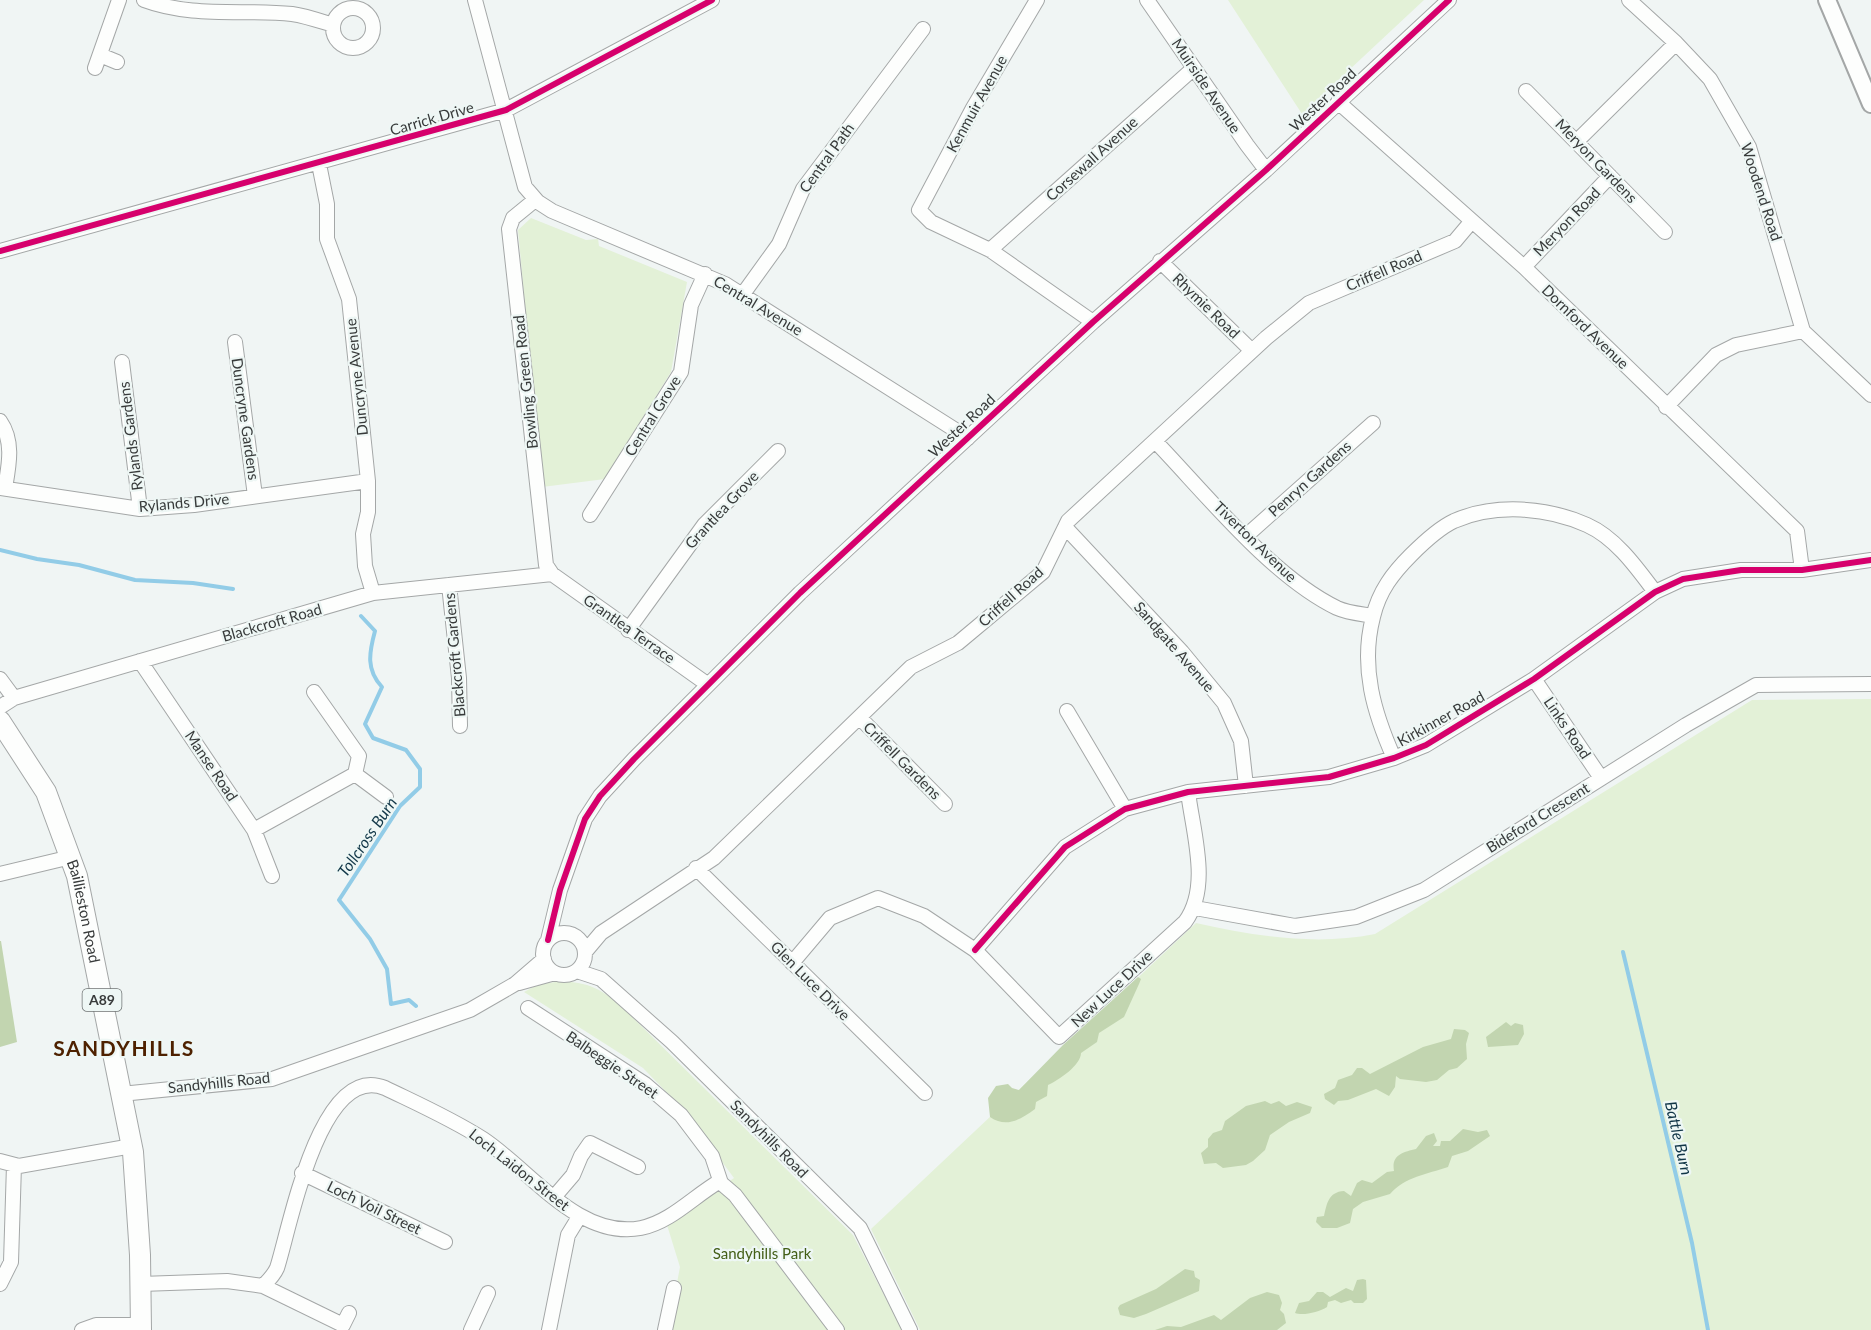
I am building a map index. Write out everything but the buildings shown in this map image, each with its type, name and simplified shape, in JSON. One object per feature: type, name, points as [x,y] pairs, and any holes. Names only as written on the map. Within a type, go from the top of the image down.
[{"type":"main road","name":"Baillieston Road","points":[[0,721],[46,792],[71,857],[92,945],[132,1146],[137,1183],[141,1291]]},
{"type":"main road","name":"A89","points":[[141,1291],[141,1328]]},
{"type":"street","points":[[117,62],[97,62],[119,0]]},
{"type":"street","points":[[144,0],[159,6],[216,13],[293,14],[333,25]]},
{"type":"street","points":[[475,0],[525,187],[535,200]]},
{"type":"street","name":"Carrick Drive","points":[[0,251],[319,164],[506,110],[712,0]]},
{"type":"street","name":"Kenmuir Avenue","points":[[990,250],[931,222],[920,210],[973,108],[1037,0]]},
{"type":"street","name":"Muirside Avenue","points":[[1148,0],[1266,170]]},
{"type":"street","name":"Wester Road","points":[[548,940],[582,827],[595,803],[707,684],[1093,322],[1266,170],[1449,0]]},
{"type":"street","name":"Woodend Road","points":[[1629,0],[1676,43],[1710,79],[1749,147],[1803,331]]},
{"type":"street","points":[[1827,0],[1871,104]]},
{"type":"street","name":"Central Path","points":[[743,294],[779,244],[803,189],[923,29]]},
{"type":"street","points":[[1576,142],[1676,43]]},
{"type":"street","name":"Corsewall Avenue","points":[[990,250],[1194,68]]},
{"type":"street","name":"Meryon Gardens","points":[[1527,91],[1665,232]]},
{"type":"street","name":"Dornford Avenue","points":[[1338,102],[1524,267],[1797,531],[1802,570]]},
{"type":"street","name":"Duncryne Avenue","points":[[319,164],[327,204],[327,239],[348,298],[368,481],[368,512],[363,534],[365,566],[373,593]]},
{"type":"street","name":"Meryon Road","points":[[1524,267],[1610,176]]},
{"type":"street","name":"Central Avenue","points":[[535,200],[552,211],[705,274],[743,294],[968,438]]},
{"type":"street","name":"Bowling Green Road","points":[[535,200],[513,218],[509,229],[544,559],[552,574]]},
{"type":"street","name":"Criffell Road","points":[[582,961],[601,933],[714,858],[911,667],[958,644],[1043,572],[1068,521],[1252,351],[1309,303],[1455,241],[1471,222]]},
{"type":"street","points":[[990,250],[1093,322]]},
{"type":"street","name":"Rhymie Road","points":[[1160,261],[1252,351]]},
{"type":"street","name":"Central Grove","points":[[590,515],[681,372],[691,305],[705,274]]},
{"type":"street","points":[[1666,406],[1716,355],[1736,345],[1803,331],[1871,395]]},
{"type":"street","name":"Duncryne Gardens","points":[[235,342],[255,496]]},
{"type":"street","name":"Rylands Gardens","points":[[122,362],[140,509]]},
{"type":"street","points":[[0,421],[8,432],[9,464],[2,488]]},
{"type":"street","name":"Penryn Gardens","points":[[1246,536],[1373,423]]},
{"type":"street","name":"Tiverton Avenue","points":[[1155,441],[1246,536],[1303,588],[1339,609],[1373,616]]},
{"type":"street","name":"Grantlea Grove","points":[[628,630],[704,525],[778,451]]},
{"type":"street","name":"Rylands Drive","points":[[2,488],[140,509],[194,506],[368,481]]},
{"type":"street","points":[[1394,758],[1376,718],[1370,686],[1368,655],[1373,616],[1389,578],[1419,547],[1453,522],[1493,511],[1531,509],[1588,525],[1614,544],[1655,592]]},
{"type":"street","name":"Sandgate Avenue","points":[[1065,527],[1182,652],[1224,703],[1241,741],[1246,786]]},
{"type":"street","name":"Kirkinner Road","points":[[975,950],[1065,847],[1125,809],[1188,792],[1329,777],[1394,758],[1426,745],[1534,679],[1655,592],[1683,579],[1741,570],[1802,570],[1871,560]]},
{"type":"street","name":"Blackcroft Road","points":[[0,707],[14,698],[373,593],[552,574]]},
{"type":"street","name":"Grantlea Terrace","points":[[552,574],[707,684]]},
{"type":"street","name":"Blackcroft Gardens","points":[[449,585],[460,694],[460,726]]},
{"type":"street","name":"Manse Road","points":[[140,661],[254,830],[272,876]]},
{"type":"street","points":[[0,679],[14,698]]},
{"type":"street","name":"Links Road","points":[[1534,679],[1601,778]]},
{"type":"street","name":"Bideford Crescent","points":[[1195,908],[1295,926],[1356,917],[1424,890],[1601,778],[1756,685],[1871,684]]},
{"type":"street","points":[[254,830],[355,774],[359,756],[314,692]]},
{"type":"street","points":[[1067,711],[1125,809]]},
{"type":"street","name":"Criffell Gardens","points":[[860,718],[945,804]]},
{"type":"street","points":[[355,774],[386,797]]},
{"type":"street","points":[[1188,792],[1199,883],[1195,908]]},
{"type":"street","points":[[0,874],[71,857]]},
{"type":"street","name":"Glen Luce Drive","points":[[696,868],[925,1094]]},
{"type":"street","name":"New Luce Drive","points":[[792,963],[830,918],[878,898],[924,915],[975,950],[1059,1037],[1185,922],[1195,908]]},
{"type":"street","points":[[554,916],[561,933]]},
{"type":"street","points":[[555,973],[544,959],[548,940],[561,933],[578,938],[582,961]]},
{"type":"street","name":"Criffell Road","points":[[578,938],[601,933]]},
{"type":"street","name":"Sandyhills Road","points":[[121,1094],[272,1079],[470,1010],[515,984],[544,959]]},
{"type":"street","name":"Sandyhills Road","points":[[515,984],[555,973],[566,975],[582,961],[593,975],[672,1042],[860,1228],[910,1330]]},
{"type":"street","name":"Balbeggie Street","points":[[528,1008],[645,1084],[681,1115],[712,1156],[720,1181],[735,1195],[837,1330]]},
{"type":"street","name":"Loch Laidon Street","points":[[263,1286],[276,1271],[302,1173],[341,1099],[360,1085],[371,1084],[385,1088],[474,1134],[579,1217],[617,1229],[648,1226],[660,1221],[720,1181]]},
{"type":"street","points":[[555,1196],[573,1175],[590,1143],[638,1167]]},
{"type":"street","points":[[0,1161],[14,1165],[132,1146]]},
{"type":"street","points":[[0,1284],[11,1262],[14,1165]]},
{"type":"street","name":"Loch Voil Street","points":[[302,1173],[445,1242]]},
{"type":"street","points":[[549,1330],[568,1235],[579,1217]]},
{"type":"street","points":[[141,1291],[227,1281],[263,1286],[343,1325],[349,1313]]},
{"type":"street","points":[[665,1330],[674,1288]]},
{"type":"street","points":[[471,1330],[488,1293]]},
{"type":"street","points":[[82,1330],[96,1325],[141,1328]]},
{"type":"green space","points":[[1228,0],[1424,0],[1302,114]]},
{"type":"green space","points":[[531,218],[586,240],[598,239],[599,246],[687,282],[671,372],[605,479],[542,487],[518,230]]},
{"type":"green space","points":[[1871,699],[1871,1330],[920,1330],[871,1229],[1196,923],[1285,938],[1353,938],[1375,934],[1752,700]]},
{"type":"green space","points":[[0,941],[17,1042],[0,1047]]},
{"type":"green space","points":[[1138,977],[1141,979],[1124,1017],[1099,1033],[1097,1042],[1081,1053],[1073,1067],[1048,1085],[1047,1096],[1036,1102],[1035,1109],[1013,1121],[1002,1122],[990,1117],[988,1098],[996,1086],[1008,1084],[1019,1090],[1063,1045]]},
{"type":"green space","name":"Sandyhills Park","points":[[564,981],[593,987],[618,1003],[853,1235],[902,1330],[668,1330],[680,1267],[667,1225],[734,1178],[682,1108],[643,1068],[524,992],[539,984]]},
{"type":"green space","points":[[1506,1022],[1511,1026],[1515,1023],[1523,1025],[1524,1034],[1518,1045],[1488,1047],[1486,1037]]},
{"type":"green space","points":[[1454,1029],[1465,1030],[1469,1033],[1466,1044],[1467,1059],[1437,1080],[1426,1082],[1400,1079],[1396,1076],[1395,1087],[1389,1096],[1376,1089],[1348,1100],[1338,1101],[1334,1105],[1325,1099],[1324,1094],[1335,1088],[1338,1080],[1352,1075],[1357,1068],[1362,1068],[1370,1074],[1423,1047],[1451,1039]]},
{"type":"green space","points":[[1265,1101],[1271,1104],[1279,1101],[1286,1106],[1297,1102],[1312,1107],[1310,1113],[1289,1122],[1270,1135],[1265,1150],[1246,1165],[1223,1168],[1216,1163],[1204,1164],[1201,1153],[1208,1147],[1208,1139],[1213,1133],[1222,1130],[1225,1121],[1246,1106]]},
{"type":"green space","points":[[1463,1129],[1478,1132],[1487,1130],[1490,1136],[1468,1151],[1452,1156],[1448,1167],[1417,1177],[1402,1184],[1390,1194],[1363,1202],[1353,1209],[1350,1223],[1337,1228],[1322,1228],[1316,1222],[1317,1217],[1324,1216],[1331,1196],[1344,1191],[1351,1196],[1357,1183],[1362,1180],[1372,1183],[1387,1172],[1394,1171],[1396,1158],[1416,1149],[1426,1136],[1434,1133],[1437,1141],[1433,1146],[1440,1146],[1441,1141],[1450,1141]]},
{"type":"green space","points":[[1185,1269],[1194,1271],[1195,1277],[1200,1280],[1199,1291],[1134,1318],[1120,1315],[1118,1308],[1120,1305],[1156,1289]]},
{"type":"green space","points":[[1357,1280],[1366,1280],[1367,1299],[1363,1303],[1354,1303],[1351,1300],[1341,1303],[1335,1300],[1328,1302],[1327,1307],[1315,1312],[1295,1313],[1299,1303],[1309,1301],[1317,1292],[1323,1292],[1330,1297],[1346,1288],[1353,1291]]},
{"type":"green space","points":[[1267,1292],[1279,1295],[1282,1303],[1280,1310],[1284,1314],[1286,1323],[1277,1330],[1155,1330],[1167,1326],[1181,1327],[1214,1315],[1221,1320],[1250,1298]]},
{"type":"waterway","name":"Tollcross Burn","points":[[0,550],[37,559],[79,565],[135,580],[193,583],[233,589]]},
{"type":"waterway","name":"Tollcross Burn","points":[[361,616],[375,631],[370,661],[373,674],[382,687],[365,724],[373,738],[406,750],[420,769],[420,787],[400,806],[339,900],[370,939],[387,969],[391,1004],[409,1000],[416,1006]]},
{"type":"waterway","name":"Battle Burn","points":[[1623,952],[1692,1243],[1708,1330]]},
{"type":"cycle path","points":[[0,251],[506,110],[712,0]]},
{"type":"cycle path","points":[[548,940],[560,890],[585,819],[600,796],[634,759],[800,593],[1093,322],[1266,170],[1449,0]]},
{"type":"cycle path","points":[[975,950],[1065,847],[1125,809],[1188,792],[1329,777],[1394,758],[1426,745],[1534,679],[1655,592],[1683,579],[1741,570],[1802,570],[1871,560]]},
{"type":"district","name":"SANDYHILLS","points":[[124,1049]]}]
